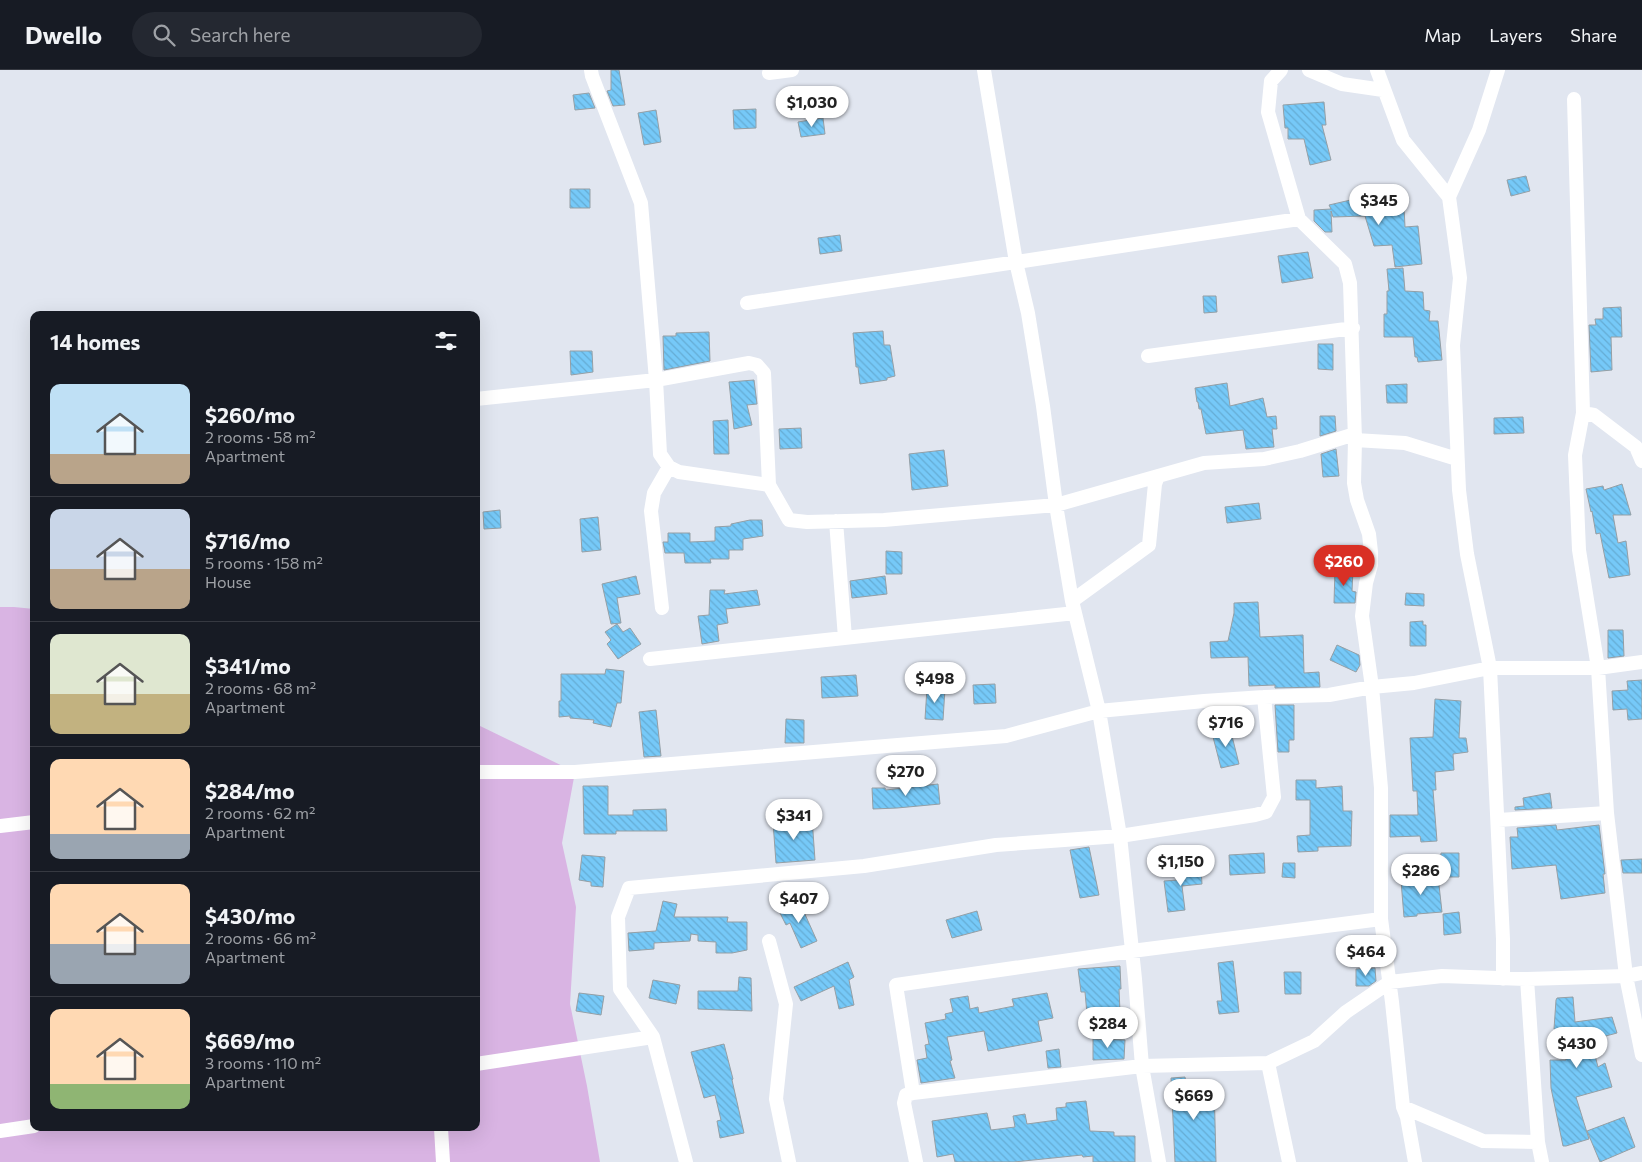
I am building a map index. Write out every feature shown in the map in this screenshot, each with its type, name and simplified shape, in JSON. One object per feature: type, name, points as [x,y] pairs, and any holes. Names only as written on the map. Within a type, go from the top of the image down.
[{"type":"street","points":[[591,70],[641,202],[656,380],[660,454],[669,466],[679,472],[769,485]]},
{"type":"street","points":[[769,73],[792,70]]},
{"type":"street","points":[[984,70],[1016,262],[1031,332],[1056,505],[1074,607],[1099,711],[1120,836],[1142,1066],[1159,1162]]},
{"type":"street","points":[[1281,70],[1271,81],[1268,112],[1299,219],[1345,264],[1350,283],[1355,437],[1354,483],[1357,500],[1369,534],[1371,552],[1362,616],[1372,687],[1381,788],[1381,920],[1390,982],[1403,1107],[1407,1117],[1415,1162]]},
{"type":"street","points":[[1309,70],[1342,84],[1383,90]]},
{"type":"street","points":[[1377,70],[1403,140],[1449,197],[1460,278],[1453,345],[1459,490],[1467,554],[1490,668],[1504,979]]},
{"type":"street","points":[[1449,197],[1479,130],[1498,70]]},
{"type":"street","points":[[1574,99],[1583,413],[1575,455],[1579,550],[1598,668],[1607,813],[1626,976],[1642,1055]]},
{"type":"street","points":[[747,302],[1299,219]]},
{"type":"street","points":[[1148,356],[1352,328]]},
{"type":"street","points":[[480,399],[656,380],[749,363],[758,365],[764,373],[769,485],[789,520],[807,522],[904,518],[1056,505],[1204,463],[1264,459],[1355,437],[1405,443],[1457,459]]},
{"type":"street","points":[[1583,413],[1594,415],[1636,447],[1642,461]]},
{"type":"street","points":[[662,608],[651,511],[654,493],[669,466]]},
{"type":"street","points":[[650,659],[845,638],[1074,607],[1149,544],[1158,476]]},
{"type":"street","points":[[836,521],[845,638]]},
{"type":"street","points":[[480,772],[575,772],[1006,736],[1099,711],[1264,697],[1329,695],[1372,687],[1414,683],[1490,668],[1598,668],[1642,662]]},
{"type":"street","points":[[686,1162],[653,1037],[620,989],[618,917],[629,888],[864,866],[996,845],[1120,836],[1266,812],[1274,797],[1264,697]]},
{"type":"street","points":[[1498,820],[1607,813]]},
{"type":"street","points":[[0,826],[30,822]]},
{"type":"street","points":[[912,1093],[896,985],[1132,951],[1381,920]]},
{"type":"street","points":[[769,942],[786,1004],[776,1099],[790,1162]]},
{"type":"street","points":[[916,1162],[904,1103],[906,1095],[912,1093],[1142,1066],[1268,1063],[1314,1041],[1346,1012],[1390,982],[1442,976],[1504,979],[1626,976],[1642,973]]},
{"type":"street","points":[[1528,978],[1538,1142],[1542,1162]]},
{"type":"street","points":[[480,1063],[653,1037]]},
{"type":"street","points":[[1268,1063],[1289,1162]]},
{"type":"street","points":[[1403,1107],[1483,1142],[1538,1142]]},
{"type":"street","points":[[0,1131],[30,1127]]},
{"type":"street","points":[[441,1131],[443,1162]]},
{"type":"shaded area","points":[[0,607],[30,609],[30,1131],[480,1131],[480,726],[575,772],[562,843],[576,907],[570,1004],[600,1162],[0,1162]]},
{"type":"building","points":[[611,70],[619,70],[625,105],[613,106],[607,91],[611,90]]},
{"type":"building","points":[[589,93],[595,108],[575,110],[573,95]]},
{"type":"building","points":[[1324,102],[1326,125],[1322,125],[1331,160],[1310,165],[1304,139],[1288,139],[1288,128],[1285,128],[1283,105]]},
{"type":"building","points":[[756,109],[756,128],[734,129],[733,110]]},
{"type":"building","points":[[656,110],[661,142],[644,145],[638,113]]},
{"type":"building","points":[[823,118],[825,134],[801,137],[798,122]]},
{"type":"building","points":[[1526,176],[1530,191],[1511,196],[1507,180]]},
{"type":"building","points":[[570,189],[590,189],[590,208],[570,208]]},
{"type":"building","points":[[1372,195],[1374,203],[1394,199],[1396,208],[1404,207],[1405,227],[1418,226],[1422,264],[1395,267],[1392,245],[1374,246],[1365,216],[1333,217],[1331,211],[1332,232],[1325,232],[1314,221],[1314,210],[1331,209],[1329,205]]},
{"type":"building","points":[[840,235],[842,251],[820,254],[818,238]]},
{"type":"building","points":[[1308,252],[1313,278],[1282,283],[1278,256]]},
{"type":"building","points":[[1403,268],[1405,291],[1423,292],[1424,310],[1430,311],[1429,321],[1438,321],[1442,360],[1418,362],[1417,357],[1415,357],[1413,337],[1384,337],[1384,314],[1387,314],[1387,291],[1389,291],[1387,269]]},
{"type":"building","points":[[1203,296],[1216,296],[1217,312],[1204,313]]},
{"type":"building","points":[[1621,307],[1622,337],[1611,337],[1612,370],[1591,372],[1589,325],[1596,325],[1595,319],[1603,319],[1603,308]]},
{"type":"building","points":[[883,331],[884,345],[890,345],[895,376],[887,378],[887,380],[860,384],[858,367],[856,367],[853,333]]},
{"type":"building","points":[[709,332],[710,361],[664,370],[663,336],[676,336],[676,333]]},
{"type":"building","points":[[1318,344],[1333,344],[1333,370],[1318,369]]},
{"type":"building","points":[[570,351],[592,351],[593,372],[571,375]]},
{"type":"building","points":[[754,380],[757,404],[747,405],[752,425],[734,429],[729,382]]},
{"type":"building","points":[[1227,383],[1230,406],[1263,398],[1267,417],[1276,416],[1277,429],[1272,429],[1274,447],[1246,449],[1243,430],[1206,434],[1195,388]]},
{"type":"building","points":[[1407,384],[1407,403],[1387,403],[1386,385]]},
{"type":"building","points":[[1320,416],[1335,416],[1336,431],[1320,436]]},
{"type":"building","points":[[1523,417],[1524,433],[1494,434],[1494,418]]},
{"type":"building","points":[[728,420],[729,454],[714,454],[713,421]]},
{"type":"building","points":[[801,428],[802,448],[780,449],[779,429]]},
{"type":"building","points":[[1336,449],[1339,476],[1323,477],[1321,454]]},
{"type":"building","points":[[944,450],[948,486],[912,490],[909,454]]},
{"type":"building","points":[[1622,484],[1631,515],[1613,515],[1618,543],[1626,541],[1630,575],[1609,578],[1600,533],[1596,534],[1586,489],[1603,486],[1604,490]]},
{"type":"building","points":[[1259,503],[1261,519],[1227,523],[1225,507]]},
{"type":"building","points":[[500,510],[501,528],[484,529],[483,512]]},
{"type":"building","points":[[598,517],[601,550],[582,552],[580,519]]},
{"type":"building","points":[[750,520],[762,520],[763,536],[743,539],[743,550],[729,550],[729,559],[710,559],[711,563],[685,563],[684,553],[665,553],[663,542],[668,542],[668,533],[690,533],[690,542],[715,541],[715,527],[731,526],[731,524]]},
{"type":"building","points":[[886,551],[902,552],[902,574],[886,574]]},
{"type":"building","points":[[1335,569],[1353,569],[1352,591],[1356,592],[1355,603],[1334,603]]},
{"type":"building","points":[[636,576],[640,594],[617,598],[621,623],[611,624],[602,584]]},
{"type":"building","points":[[885,576],[887,594],[852,598],[850,581]]},
{"type":"building","points":[[710,590],[725,590],[724,594],[757,590],[760,605],[726,609],[728,623],[717,625],[719,641],[702,644],[698,616],[709,615]]},
{"type":"building","points":[[1406,593],[1424,594],[1424,606],[1405,605]]},
{"type":"building","points":[[1258,602],[1260,637],[1303,635],[1304,673],[1319,672],[1320,687],[1275,688],[1275,685],[1249,686],[1248,657],[1211,658],[1210,642],[1228,641],[1234,613],[1234,603]]},
{"type":"building","points":[[1423,621],[1423,625],[1426,625],[1426,646],[1410,646],[1410,622]]},
{"type":"building","points":[[617,624],[623,632],[630,628],[641,644],[618,659],[607,644],[611,640],[605,632]]},
{"type":"building","points":[[1608,630],[1623,630],[1624,656],[1608,658]]},
{"type":"building","points":[[1337,645],[1359,655],[1360,665],[1356,672],[1330,660]]},
{"type":"building","points":[[606,669],[624,671],[621,703],[617,703],[611,727],[593,723],[594,720],[570,718],[570,716],[559,717],[561,674],[605,674]]},
{"type":"building","points":[[856,675],[858,696],[822,698],[821,677]]},
{"type":"building","points":[[1642,680],[1642,719],[1628,720],[1627,709],[1613,710],[1612,691],[1628,690],[1627,681]]},
{"type":"building","points":[[995,684],[996,703],[974,704],[973,685]]},
{"type":"building","points":[[927,688],[945,689],[943,720],[925,719]]},
{"type":"building","points":[[1435,699],[1461,701],[1459,738],[1466,738],[1468,752],[1453,754],[1454,770],[1435,772],[1436,790],[1433,790],[1437,841],[1421,842],[1420,836],[1390,837],[1390,815],[1418,815],[1417,791],[1413,791],[1410,738],[1433,737]]},
{"type":"building","points":[[1275,705],[1294,705],[1294,740],[1289,740],[1289,752],[1278,752]]},
{"type":"building","points":[[656,710],[661,756],[644,757],[639,712]]},
{"type":"building","points":[[786,719],[804,720],[804,743],[785,743]]},
{"type":"building","points":[[1230,728],[1239,764],[1221,768],[1212,733]]},
{"type":"building","points":[[1296,780],[1316,780],[1316,788],[1342,786],[1343,811],[1352,811],[1351,846],[1318,847],[1318,851],[1298,852],[1297,836],[1310,835],[1310,800],[1296,800]]},
{"type":"building","points":[[938,784],[940,804],[873,809],[872,788],[885,788],[886,790]]},
{"type":"building","points":[[583,786],[608,786],[608,815],[633,815],[633,810],[666,809],[667,831],[616,831],[616,834],[584,834]]},
{"type":"building","points":[[1550,793],[1552,808],[1515,810],[1515,807],[1524,806],[1523,798]]},
{"type":"building","points":[[812,818],[815,860],[776,863],[773,822]]},
{"type":"building","points":[[1556,825],[1557,830],[1599,825],[1605,874],[1603,874],[1605,893],[1561,899],[1556,865],[1512,869],[1510,837],[1518,837],[1517,828]]},
{"type":"building","points":[[1089,847],[1099,895],[1080,898],[1070,850]]},
{"type":"building","points":[[1264,853],[1265,873],[1230,875],[1229,855]]},
{"type":"building","points":[[1441,853],[1459,853],[1459,877],[1440,877]]},
{"type":"building","points":[[582,855],[605,857],[603,887],[591,886],[591,882],[579,880]]},
{"type":"building","points":[[1642,859],[1642,873],[1623,873],[1621,860]]},
{"type":"building","points":[[1283,863],[1295,863],[1295,878],[1282,877]]},
{"type":"building","points":[[1201,867],[1202,884],[1182,886],[1185,910],[1168,912],[1164,881],[1178,880],[1177,869]]},
{"type":"building","points":[[1438,876],[1442,912],[1404,917],[1401,881]]},
{"type":"building","points":[[663,901],[677,904],[674,917],[728,917],[727,922],[747,922],[747,950],[732,953],[716,953],[716,942],[698,941],[698,935],[691,934],[690,941],[654,943],[654,949],[629,951],[628,933],[656,931]]},
{"type":"building","points":[[799,901],[817,941],[801,948],[790,923],[786,925],[779,911]]},
{"type":"building","points":[[977,911],[982,930],[952,938],[946,920]]},
{"type":"building","points":[[1459,912],[1461,933],[1444,935],[1443,914]]},
{"type":"building","points":[[1233,961],[1239,1012],[1219,1014],[1217,1001],[1222,1001],[1218,963]]},
{"type":"building","points":[[848,962],[854,977],[849,980],[854,1005],[839,1009],[834,986],[801,1001],[794,987]]},
{"type":"building","points":[[1120,966],[1120,1012],[1087,1014],[1085,992],[1081,992],[1078,969]]},
{"type":"building","points":[[1375,968],[1376,981],[1369,986],[1356,986],[1356,969]]},
{"type":"building","points":[[1284,972],[1301,972],[1301,994],[1285,994]]},
{"type":"building","points":[[739,977],[751,978],[752,1011],[698,1009],[698,991],[738,991]]},
{"type":"building","points":[[653,980],[680,985],[676,1004],[649,998]]},
{"type":"building","points":[[579,993],[604,996],[601,1015],[576,1011]]},
{"type":"building","points":[[1047,993],[1053,1018],[1038,1021],[1042,1041],[988,1051],[984,1031],[947,1037],[952,1060],[950,1061],[955,1078],[921,1083],[917,1060],[927,1058],[925,1045],[929,1044],[925,1023],[946,1019],[945,1014],[953,1012],[950,999],[968,996],[970,1009],[978,1007],[979,1013],[1014,1006],[1012,999]]},
{"type":"building","points":[[1573,997],[1575,1022],[1612,1017],[1617,1033],[1591,1040],[1598,1067],[1605,1063],[1612,1087],[1576,1097],[1589,1139],[1563,1146],[1551,1088],[1550,1060],[1566,1060],[1562,1030],[1554,1029],[1556,1000],[1557,998]]},
{"type":"building","points":[[1093,1039],[1125,1040],[1124,1059],[1093,1060]]},
{"type":"building","points":[[724,1044],[744,1133],[720,1138],[717,1121],[721,1120],[715,1095],[704,1098],[691,1052]]},
{"type":"building","points":[[1059,1049],[1061,1067],[1048,1068],[1046,1051]]},
{"type":"building","points":[[1185,1077],[1186,1084],[1214,1083],[1216,1162],[1175,1162],[1171,1078]]},
{"type":"building","points":[[1086,1101],[1090,1131],[1114,1132],[1114,1136],[1135,1136],[1135,1162],[1093,1162],[1093,1156],[1083,1157],[1082,1155],[1014,1162],[955,1162],[953,1154],[937,1157],[932,1121],[987,1113],[991,1130],[1015,1127],[1013,1116],[1025,1114],[1027,1124],[1057,1120],[1056,1108],[1066,1107],[1066,1103]]},
{"type":"building","points":[[1624,1117],[1635,1147],[1600,1162],[1587,1131]]}]
